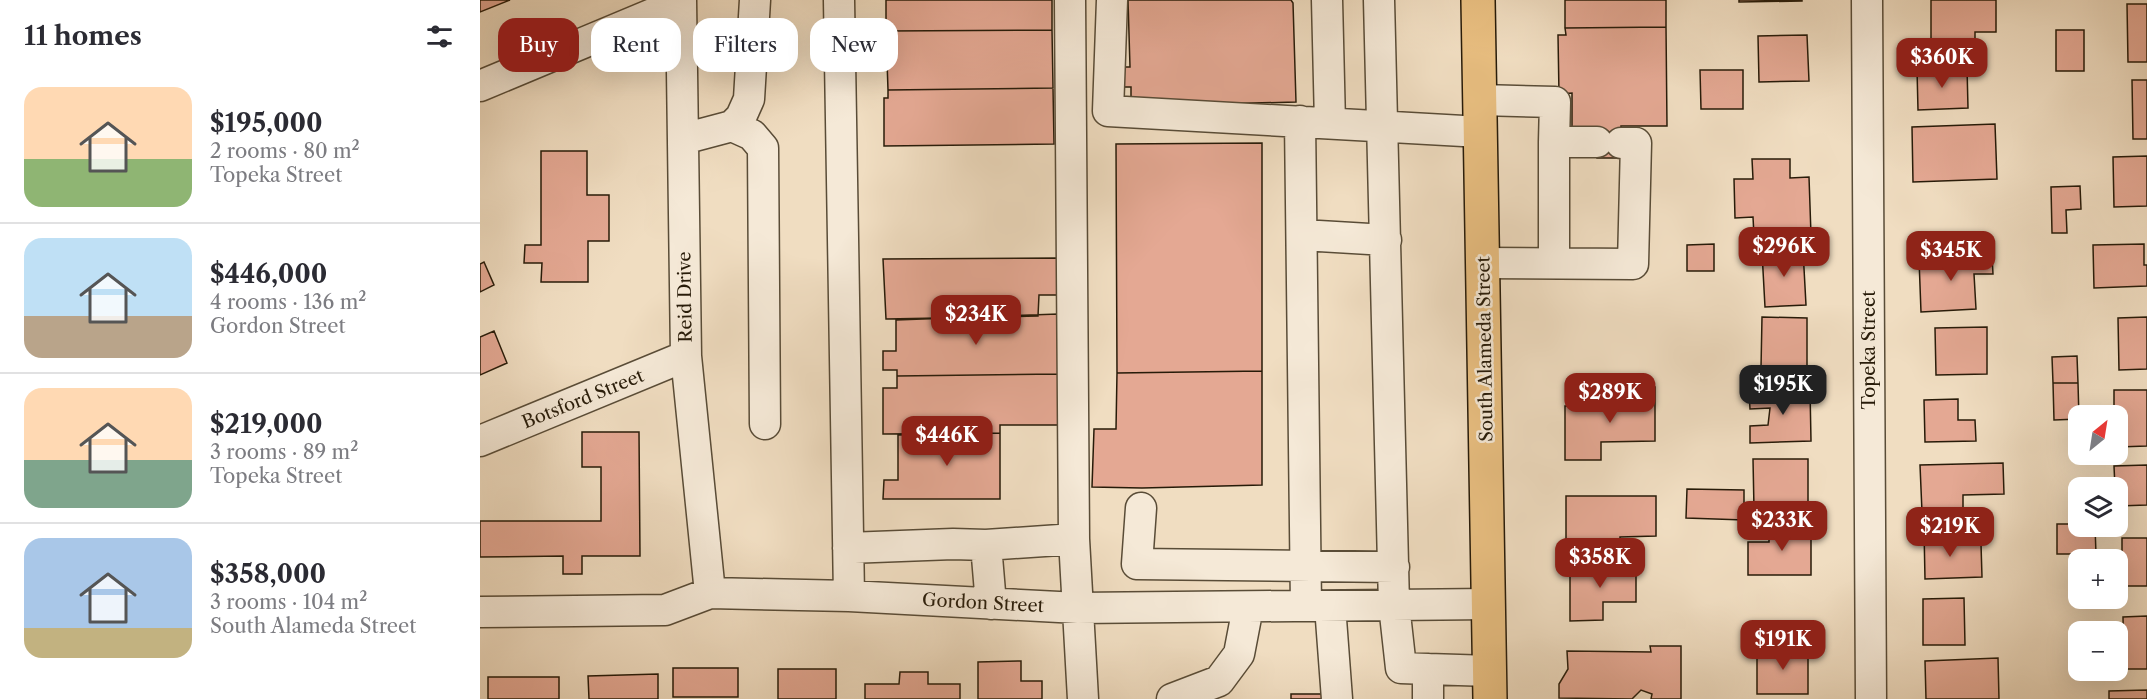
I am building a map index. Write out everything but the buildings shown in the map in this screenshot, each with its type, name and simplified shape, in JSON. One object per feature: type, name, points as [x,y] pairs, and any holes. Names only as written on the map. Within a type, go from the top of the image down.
[{"type":"main road","name":"South Alameda Street","points":[[1479,0],[1490,685]]},
{"type":"street","points":[[683,140],[732,126],[741,117],[749,99],[754,0]]},
{"type":"street","points":[[839,0],[849,596]]},
{"type":"street","points":[[1071,0],[1074,539],[1083,699]]},
{"type":"street","points":[[1112,0],[1108,111],[1383,126],[1481,116],[1555,102],[1554,263]]},
{"type":"street","points":[[1327,0],[1330,123]]},
{"type":"street","points":[[1379,0],[1394,605],[1401,668],[1428,669],[1490,685]]},
{"type":"street","name":"Topeka Street","points":[[1867,0],[1871,699]]},
{"type":"street","points":[[480,86],[681,1]]},
{"type":"street","name":"Reid Drive","points":[[681,1],[686,356],[711,593]]},
{"type":"street","points":[[1300,121],[1306,566],[1318,606],[1336,699]]},
{"type":"street","points":[[732,126],[752,135],[763,148],[765,424]]},
{"type":"street","points":[[1483,263],[1633,264],[1636,143],[1554,142]]},
{"type":"street","points":[[1302,235],[1386,240]]},
{"type":"street","name":"Botsford Street","points":[[480,441],[686,356]]},
{"type":"street","points":[[1141,508],[1137,564],[1394,567]]},
{"type":"street","points":[[848,548],[953,543],[986,545],[1074,539]]},
{"type":"street","points":[[986,545],[991,604]]},
{"type":"street","name":"Gordon Street","points":[[480,612],[665,610],[711,593],[849,596],[1078,608],[1489,604]]},
{"type":"street","points":[[1172,699],[1222,690],[1239,654],[1248,607]]},
{"type":"street","points":[[1428,669],[1428,699]]}]
